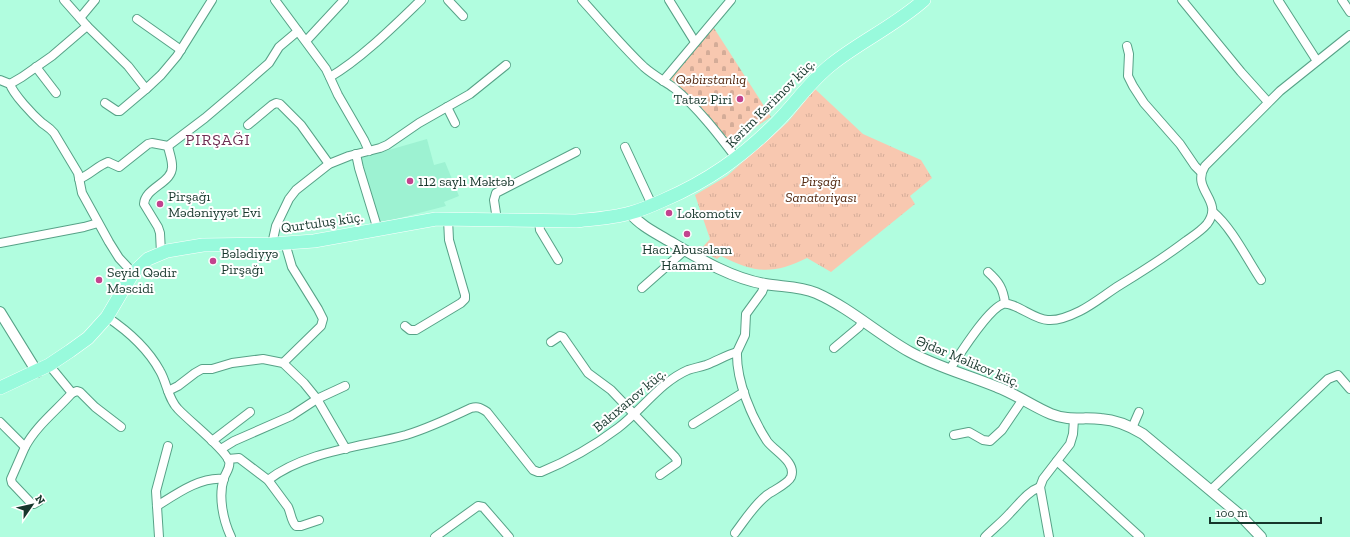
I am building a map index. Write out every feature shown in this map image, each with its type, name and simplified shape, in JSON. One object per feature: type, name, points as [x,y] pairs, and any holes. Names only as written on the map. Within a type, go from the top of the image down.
[{"type":"main road","name":"Kərim Kərimov küç.","points":[[630,213],[652,205],[703,182],[737,159],[775,124],[814,81],[832,64],[890,27],[924,0]]},
{"type":"main road","name":"Qurtuluş küç.","points":[[0,388],[37,372],[88,338],[107,317],[133,273],[148,259],[172,249],[203,245],[278,244],[314,241],[427,220],[576,221],[599,219],[630,213]]},
{"type":"street","points":[[64,0],[87,26],[128,66],[146,89]]},
{"type":"street","points":[[80,18],[95,0]]},
{"type":"street","points":[[106,103],[117,111],[120,111],[161,75],[181,50],[212,0]]},
{"type":"street","points":[[275,0],[322,62],[338,95],[369,151]]},
{"type":"street","points":[[306,41],[344,0]]},
{"type":"street","points":[[330,77],[344,68],[368,48],[421,0]]},
{"type":"street","points":[[448,0],[463,16]]},
{"type":"street","points":[[582,0],[645,68],[681,94],[716,131],[737,159]]},
{"type":"street","points":[[669,0],[695,42]]},
{"type":"street","points":[[663,81],[731,0]]},
{"type":"street","points":[[1182,0],[1241,72],[1268,102]]},
{"type":"street","points":[[1278,0],[1317,61]]},
{"type":"street","points":[[1342,0],[1350,12]]},
{"type":"street","points":[[137,19],[181,50]]},
{"type":"street","points":[[10,84],[52,56],[87,26]]},
{"type":"street","points":[[80,179],[91,174],[101,164],[108,162],[119,167],[148,144],[152,143],[168,146],[205,118],[238,90],[268,62],[279,47],[298,31]]},
{"type":"street","points":[[950,369],[986,318],[996,308],[1005,304],[1012,305],[1036,318],[1048,320],[1068,317],[1080,311],[1170,254],[1206,225],[1213,212],[1212,205],[1202,187],[1200,179],[1201,172],[1205,166],[1268,102],[1289,83],[1350,35]]},
{"type":"street","points":[[1127,46],[1129,54],[1128,76],[1133,86],[1144,103],[1180,144],[1201,172]]},
{"type":"street","points":[[283,363],[321,326],[323,319],[278,244],[276,226],[289,199],[296,190],[329,164],[339,159],[387,145],[419,123],[470,94],[506,65]]},
{"type":"street","points":[[36,67],[56,93]]},
{"type":"street","points":[[0,80],[10,84],[16,95],[41,122],[54,133],[74,164],[80,179],[82,193],[114,252],[124,265],[133,273]]},
{"type":"street","points":[[248,125],[272,105],[276,103],[280,104],[301,125],[329,164]]},
{"type":"street","points":[[447,106],[455,123]]},
{"type":"street","points":[[161,253],[160,233],[158,227],[144,204],[145,198],[170,173],[172,165],[168,146]]},
{"type":"street","points":[[624,147],[652,205]]},
{"type":"street","points":[[497,220],[494,200],[496,193],[576,152]]},
{"type":"street","points":[[356,154],[378,230]]},
{"type":"street","points":[[1213,212],[1227,227],[1260,280]]},
{"type":"street","name":"Əjdər Məlikov küç.","points":[[630,213],[638,222],[685,250],[732,274],[765,284],[810,291],[829,299],[911,353],[998,387],[1051,414],[1063,418],[1100,419],[1122,423],[1132,428],[1143,434],[1211,490],[1240,515],[1261,537]]},
{"type":"street","points":[[405,326],[413,331],[416,330],[461,303],[465,299],[449,240],[448,219]]},
{"type":"street","points":[[539,221],[540,230],[558,260]]},
{"type":"street","points":[[0,243],[98,223]]},
{"type":"street","points":[[642,288],[685,250]]},
{"type":"street","points":[[988,272],[998,282],[1004,293],[1005,304]]},
{"type":"street","points":[[735,533],[766,496],[788,481],[791,477],[792,470],[786,460],[767,441],[751,410],[740,376],[737,352],[745,335],[746,314],[762,292],[765,284]]},
{"type":"street","points":[[0,312],[37,372]]},
{"type":"street","points":[[107,317],[126,331],[143,348],[160,371],[176,408],[221,449],[228,459],[229,468],[224,479],[222,506],[223,517],[231,537]]},
{"type":"street","points":[[834,348],[859,327],[863,321]]},
{"type":"street","points":[[551,342],[560,336],[563,337],[588,373],[610,390],[634,413],[677,460],[675,466],[660,475]]},
{"type":"street","name":"Bakıxanov küç.","points":[[268,480],[279,471],[291,465],[346,449],[407,434],[434,425],[477,406],[487,412],[533,470],[541,472],[569,459],[599,442],[619,427],[676,377],[688,370],[707,365],[729,354],[737,352]]},
{"type":"street","points":[[168,391],[178,386],[202,369],[212,369],[232,363],[262,359],[283,363],[304,383],[317,399],[346,449]]},
{"type":"street","points":[[49,365],[72,394]]},
{"type":"street","points":[[1211,490],[1328,378],[1338,375],[1350,388]]},
{"type":"street","points":[[221,449],[234,441],[291,416],[317,399],[345,386]]},
{"type":"street","points":[[39,501],[34,504],[31,503],[12,483],[11,479],[25,447],[33,434],[72,394],[77,391],[80,392],[95,407],[121,427]]},
{"type":"street","points":[[693,424],[744,392]]},
{"type":"street","points":[[954,435],[969,432],[984,440],[990,441],[1002,430],[1022,399]]},
{"type":"street","points":[[212,441],[250,412]]},
{"type":"street","points":[[1132,428],[1139,412]]},
{"type":"street","points":[[1049,537],[1040,487],[1043,479],[1070,444],[1074,419]]},
{"type":"street","points":[[0,422],[25,447]]},
{"type":"street","points":[[159,537],[156,500],[158,482],[168,446]]},
{"type":"street","points":[[228,459],[240,458],[268,480],[288,507],[293,523],[296,526],[301,526],[319,520]]},
{"type":"street","points":[[1057,461],[1140,537]]},
{"type":"street","points":[[157,506],[200,483],[216,478],[224,479]]},
{"type":"street","points":[[984,537],[1032,490],[1040,487]]},
{"type":"street","points":[[435,537],[445,534],[475,508],[481,506],[509,537]]},
{"type":"shaded area","name":"112 saylı Məktəb","points":[[427,139],[434,165],[445,162],[459,196],[444,202],[446,206],[379,222],[361,158]]},
{"type":"green space","name":"Qəbirstanlıq","points":[[712,25],[771,117],[732,141],[726,138],[671,79]]},
{"type":"green space","name":"Pirşağı Sanatoriyası","points":[[815,89],[863,134],[921,160],[932,178],[910,196],[915,204],[831,272],[807,258],[784,267],[764,270],[744,266],[721,256],[717,259],[700,250],[710,239],[695,195],[727,176],[788,122]]},
{"type":"place","name":"Tataz Piri","points":[[740,99]]},
{"type":"place","name":"112 saylı Məktəb","points":[[410,181]]},
{"type":"place","name":"Pirşağı Mədəniyyət Evi","points":[[160,204]]},
{"type":"place","name":"Lokomotiv","points":[[669,213]]},
{"type":"place","name":"Hacı Abusalam Hamamı","points":[[687,234]]},
{"type":"place","name":"Bələdiyyə Pirşağı","points":[[213,261]]},
{"type":"place","name":"Seyid Qədir Məscidi","points":[[99,280]]},
{"type":"district","name":"PIRŞAĞI","points":[[218,139]]}]
